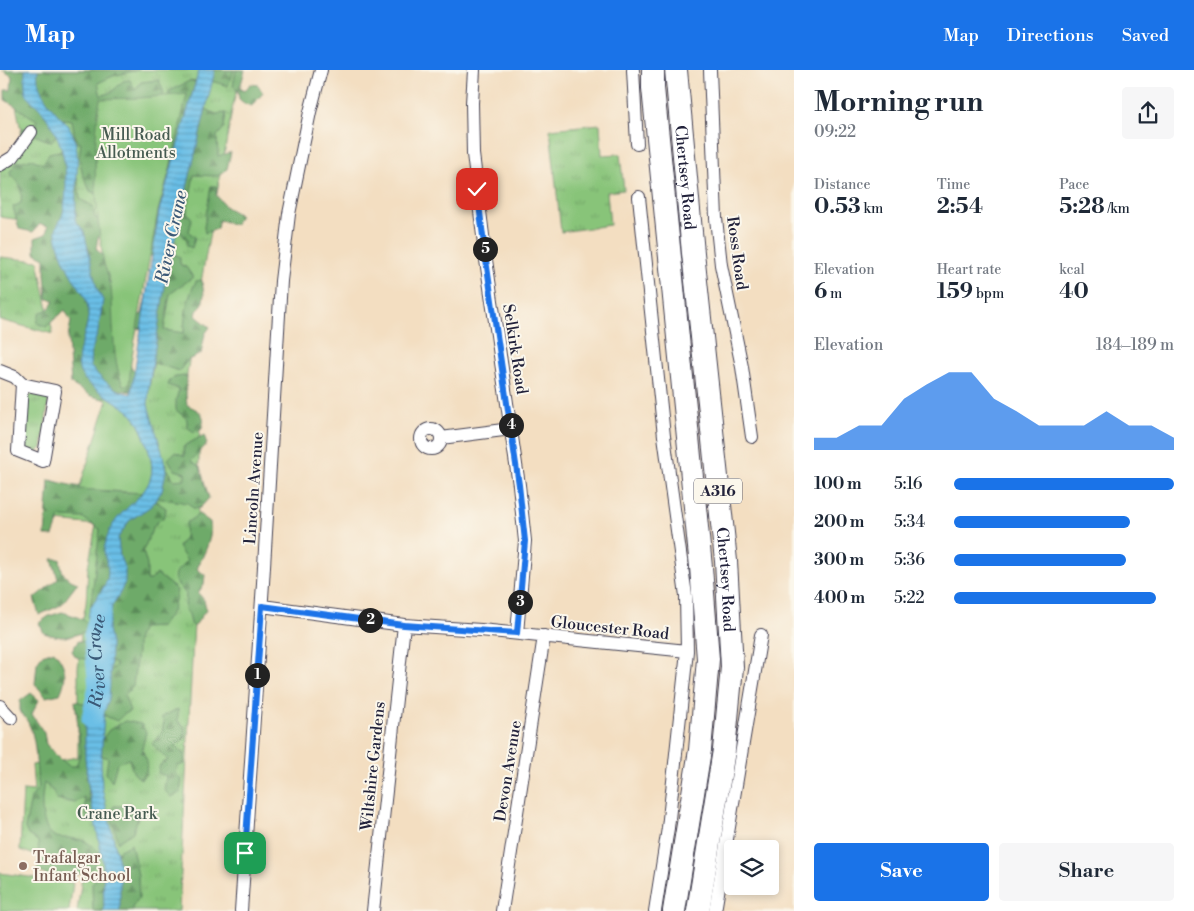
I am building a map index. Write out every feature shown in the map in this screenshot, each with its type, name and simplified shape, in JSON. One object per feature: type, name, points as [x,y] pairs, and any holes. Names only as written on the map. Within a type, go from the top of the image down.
[{"type":"highway","name":"Chertsey Road","points":[[653,70],[653,88],[701,567],[708,659],[700,750],[677,829],[674,911]]},
{"type":"highway","name":"Chertsey Road","points":[[676,70],[698,302],[726,561],[732,668],[724,750],[698,911]]},
{"type":"street","name":"Lincoln Avenue","points":[[241,911],[282,271],[289,214],[310,112],[321,70]]},
{"type":"street","name":"Selkirk Road","points":[[474,70],[472,103],[473,154],[525,541],[517,633]]},
{"type":"street","points":[[633,70],[637,144]]},
{"type":"street","name":"Ross Road","points":[[710,70],[716,218],[721,264],[742,367],[752,437]]},
{"type":"street","points":[[0,165],[13,157],[31,132]]},
{"type":"street","name":"Chertsey Road","points":[[639,197],[664,436],[686,596],[687,651],[677,829],[655,911]]},
{"type":"street","points":[[0,370],[15,377],[22,384],[56,391],[43,461],[18,451],[22,384]]},
{"type":"street","points":[[441,438],[511,429]]},
{"type":"street","name":"Gloucester Road","points":[[262,606],[404,625],[517,633],[687,651]]},
{"type":"street","name":"Wiltshire Gardens","points":[[373,911],[404,625]]},
{"type":"street","name":"Chertsey Road","points":[[714,911],[761,635]]},
{"type":"street","name":"Devon Avenue","points":[[502,911],[544,636]]},
{"type":"street","points":[[0,706],[11,718]]},
{"type":"green space","points":[[2,70],[138,70],[113,76],[98,83],[101,96],[113,91],[123,81],[130,80],[135,90],[141,82],[159,80],[164,93],[99,195],[90,191],[83,175],[79,158],[81,143],[76,143],[72,120],[62,119],[58,132],[51,142],[34,135],[29,142],[20,135],[22,128],[36,131],[37,120],[5,100],[5,90],[11,90],[12,76]]},
{"type":"green space","name":"Crane Park","points":[[19,70],[242,70],[233,105],[198,299],[182,409],[200,416],[196,584],[179,911],[77,911],[83,871],[20,850],[23,790],[34,791],[32,765],[78,757],[78,668],[82,622],[86,604],[88,567],[96,525],[47,520],[51,480],[79,489],[141,429],[177,242],[0,217],[0,165],[31,133],[20,126],[13,90]]},
{"type":"green space","points":[[203,70],[234,70],[228,86],[211,81]]},
{"type":"green space","points":[[236,70],[245,70],[240,88],[245,91],[250,84],[258,85],[263,93],[252,106],[245,104],[239,99],[238,91],[233,86]]},
{"type":"green space","points":[[189,81],[198,82],[172,253],[180,257],[180,264],[186,267],[193,277],[170,294],[164,330],[184,333],[187,306],[191,293],[196,281],[202,280],[204,295],[202,306],[197,311],[196,316],[210,327],[205,334],[201,354],[188,360],[179,371],[154,363],[140,353],[142,328],[131,330],[126,360],[136,373],[132,392],[113,389],[107,400],[91,396],[71,384],[68,338],[71,321],[65,310],[46,327],[37,323],[40,313],[50,308],[54,300],[47,299],[45,258],[35,253],[35,238],[46,234],[48,226],[40,224],[33,232],[19,229],[13,207],[21,203],[21,190],[16,180],[9,173],[17,162],[32,159],[43,164],[49,153],[63,150],[78,180],[80,199],[93,206],[95,218],[108,220],[105,232],[98,237],[96,249],[107,259],[109,283],[119,284],[135,318],[142,314],[154,258],[142,249],[145,241],[158,229],[154,219],[157,169],[171,174],[168,160],[175,154],[171,136],[172,102],[168,92]]},
{"type":"green space","name":"Mill Road Allotments","points":[[187,94],[169,173],[158,211],[131,362],[129,385],[123,385],[116,363],[111,287],[104,262],[98,220],[95,158],[100,99]]},
{"type":"green space","points":[[204,108],[216,114],[226,113],[224,128],[217,136],[218,156],[231,152],[227,169],[218,176],[194,175],[187,212],[192,219],[189,232],[195,237],[192,248],[187,246],[187,240],[180,230],[179,218]]},
{"type":"green space","points":[[600,124],[602,155],[620,154],[624,190],[607,192],[610,225],[561,232],[550,129]]},
{"type":"green space","points":[[211,186],[217,186],[216,195],[226,207],[240,215],[235,225],[219,220],[217,229],[205,233],[204,227]]},
{"type":"green space","points":[[0,257],[38,261],[53,334],[0,320]]},
{"type":"green space","points":[[187,376],[187,405],[196,409],[203,417],[201,430],[194,432],[187,427],[187,419],[176,410],[179,389],[168,385],[170,380],[175,377]]},
{"type":"green space","points":[[32,394],[49,398],[42,448],[36,453],[27,450],[24,446],[25,399]]},
{"type":"green space","points":[[104,394],[130,413],[143,434],[151,458],[152,471],[148,486],[143,493],[79,489],[107,402]]},
{"type":"green space","points":[[204,435],[207,444],[191,461],[200,467],[209,498],[200,508],[193,508],[188,503],[157,498],[143,489],[165,464],[174,480],[185,479],[185,473],[175,470],[168,459],[175,452],[185,456],[184,446]]},
{"type":"green space","points":[[49,480],[106,491],[143,493],[166,508],[165,516],[154,525],[143,551],[147,565],[147,580],[151,580],[157,574],[177,590],[173,610],[161,627],[142,628],[137,640],[133,687],[124,695],[130,711],[117,721],[99,713],[104,676],[117,665],[107,658],[90,611],[100,529],[83,518],[60,517],[53,536],[45,536]]},
{"type":"green space","points":[[199,514],[210,522],[211,528],[207,546],[197,569],[205,575],[204,584],[198,593],[204,600],[206,610],[194,627],[191,624],[189,614],[185,610],[186,594],[175,581],[176,572],[187,561],[178,547],[185,537],[186,523]]},
{"type":"green space","points":[[52,559],[60,559],[66,577],[78,583],[61,605],[39,615],[34,598],[58,579]]},
{"type":"green space","points":[[62,612],[84,621],[94,628],[104,663],[104,666],[97,673],[90,671],[87,667],[92,658],[76,657],[72,651],[78,641],[87,642],[91,638],[86,631],[65,637],[44,633],[39,623],[49,616]]},
{"type":"green space","points":[[54,651],[61,661],[65,677],[60,694],[46,697],[35,684],[37,663],[42,655]]},
{"type":"green space","points":[[31,693],[39,700],[32,714],[44,733],[46,744],[69,766],[76,766],[81,752],[75,701],[87,704],[91,781],[88,796],[94,802],[98,822],[87,821],[84,797],[75,803],[56,799],[53,791],[44,783],[43,789],[42,813],[50,833],[56,837],[85,841],[99,852],[94,867],[72,877],[53,877],[37,871],[39,857],[38,841],[28,835],[25,828],[31,798],[39,787],[33,737],[26,719],[20,712],[20,701]]},
{"type":"green space","points":[[178,709],[178,721],[185,728],[185,739],[175,745],[184,754],[185,764],[177,766],[176,775],[182,780],[180,793],[171,797],[164,790],[166,776],[158,773],[160,765],[168,760],[152,744],[162,732],[164,722],[161,717]]},
{"type":"green space","points":[[125,721],[141,724],[146,732],[142,749],[147,761],[146,774],[141,779],[136,775],[129,759],[117,763],[112,782],[106,773],[108,758],[100,755],[98,745],[109,730]]},
{"type":"green space","points":[[114,806],[128,806],[139,815],[133,832],[118,842],[110,813]]},
{"type":"green space","points":[[131,844],[138,875],[139,898],[133,906],[133,911],[93,911],[92,884],[118,851]]},
{"type":"green space","name":"Trafalgar Infant School","points":[[0,873],[73,883],[69,911],[0,911]]},
{"type":"water","points":[[25,70],[38,70],[39,83],[47,101],[68,125],[77,148],[75,220],[84,231],[97,289],[103,300],[98,332],[91,352],[90,366],[108,384],[131,394],[159,211],[199,70],[215,70],[167,272],[149,386],[148,405],[166,471],[162,491],[151,506],[129,521],[118,538],[120,557],[125,569],[125,582],[112,606],[108,629],[111,644],[110,682],[109,699],[104,712],[101,763],[102,788],[120,867],[120,911],[104,911],[103,863],[88,784],[85,757],[85,720],[88,716],[88,702],[100,689],[101,663],[99,648],[89,626],[88,617],[91,607],[106,583],[108,569],[104,550],[111,528],[150,481],[152,471],[151,460],[142,430],[136,420],[126,409],[87,382],[79,369],[79,354],[87,325],[88,310],[84,295],[63,259],[56,234],[56,228],[63,213],[66,195],[66,175],[63,156],[58,139],[50,124],[26,93]]},
{"type":"waterway","name":"River Crane","points":[[92,718],[99,686],[94,636],[101,611]]},
{"type":"place","name":"Trafalgar Infant School","points":[[23,866]]},
{"type":"route","points":[[245,853],[262,606],[404,625],[517,633],[525,541],[519,485],[477,189]]}]
